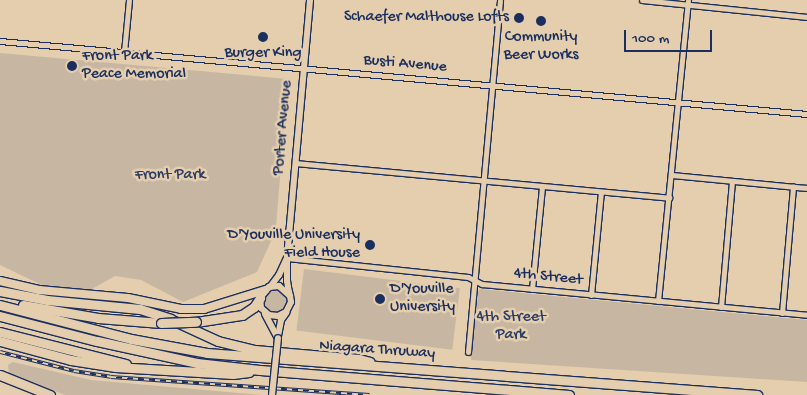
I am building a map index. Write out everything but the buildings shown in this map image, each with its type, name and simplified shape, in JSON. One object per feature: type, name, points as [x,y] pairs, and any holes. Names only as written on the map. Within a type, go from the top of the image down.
[{"type":"highway","points":[[0,281],[39,290],[128,298],[181,310],[204,309],[267,288]]},
{"type":"highway","points":[[0,290],[47,300],[140,309],[170,318],[218,341],[248,349],[360,359],[380,366]]},
{"type":"highway","points":[[0,304],[98,318],[161,323],[196,322],[247,313],[260,298]]},
{"type":"highway","name":"Niagara Thruway","points":[[0,304],[100,332],[183,349],[246,357],[758,395]]},
{"type":"highway","name":"Niagara Thruway","points":[[0,316],[174,358],[260,370],[569,395]]},
{"type":"highway","points":[[0,332],[135,367]]},
{"type":"highway","points":[[0,341],[71,360],[233,374],[260,370]]},
{"type":"highway","points":[[0,376],[50,395]]},
{"type":"street","points":[[124,52],[129,0]]},
{"type":"street","name":"Porter Avenue","points":[[272,395],[281,320],[289,307],[288,258],[310,0]]},
{"type":"street","points":[[468,352],[500,0]]},
{"type":"street","points":[[642,0],[688,2],[807,17]]},
{"type":"street","points":[[658,301],[688,2]]},
{"type":"street","name":"Busti Avenue","points":[[0,41],[807,114]]},
{"type":"street","points":[[295,164],[669,198]]},
{"type":"street","points":[[672,175],[807,188]]},
{"type":"street","points":[[720,307],[732,181]]},
{"type":"street","points":[[782,313],[793,186]]},
{"type":"street","points":[[532,289],[542,187]]},
{"type":"street","points":[[591,295],[601,192]]},
{"type":"street","name":"Porter Avenue","points":[[260,298],[279,274],[288,258]]},
{"type":"street","name":"4th Street","points":[[288,258],[468,277],[482,284],[807,315]]},
{"type":"street","points":[[267,288],[279,286],[290,296]]},
{"type":"street","points":[[260,298],[261,308],[278,338]]},
{"type":"street","points":[[265,313],[278,316],[286,312]]},
{"type":"green space","name":"Front Park","points":[[0,53],[288,79],[275,239],[272,239],[257,272],[183,302],[141,280],[115,276],[90,290],[44,286],[0,265]]},
{"type":"green space","name":"D'Youville University","points":[[304,269],[460,288],[452,350],[296,331]]},
{"type":"green space","points":[[275,289],[280,290],[286,296],[286,306],[280,312],[275,313],[270,312],[264,306],[263,301],[264,296],[270,290]]},
{"type":"green space","name":"4th Street Park","points":[[480,289],[807,320],[807,382],[471,360],[478,292]]},
{"type":"green space","points":[[13,362],[91,380],[263,395],[65,395],[9,373],[8,365]]},
{"type":"railway","points":[[0,352],[74,371],[111,377],[369,395]]},
{"type":"place","name":"Schaefer Malthouse Lofts","points":[[519,18]]},
{"type":"place","name":"Community Beer Works","points":[[541,21]]},
{"type":"place","name":"Burger King","points":[[263,37]]},
{"type":"place","name":"Front Park Peace Memorial","points":[[72,66]]},
{"type":"place","name":"D'Youville University Field House","points":[[370,245]]},
{"type":"place","name":"D'Youville University","points":[[380,299]]}]
